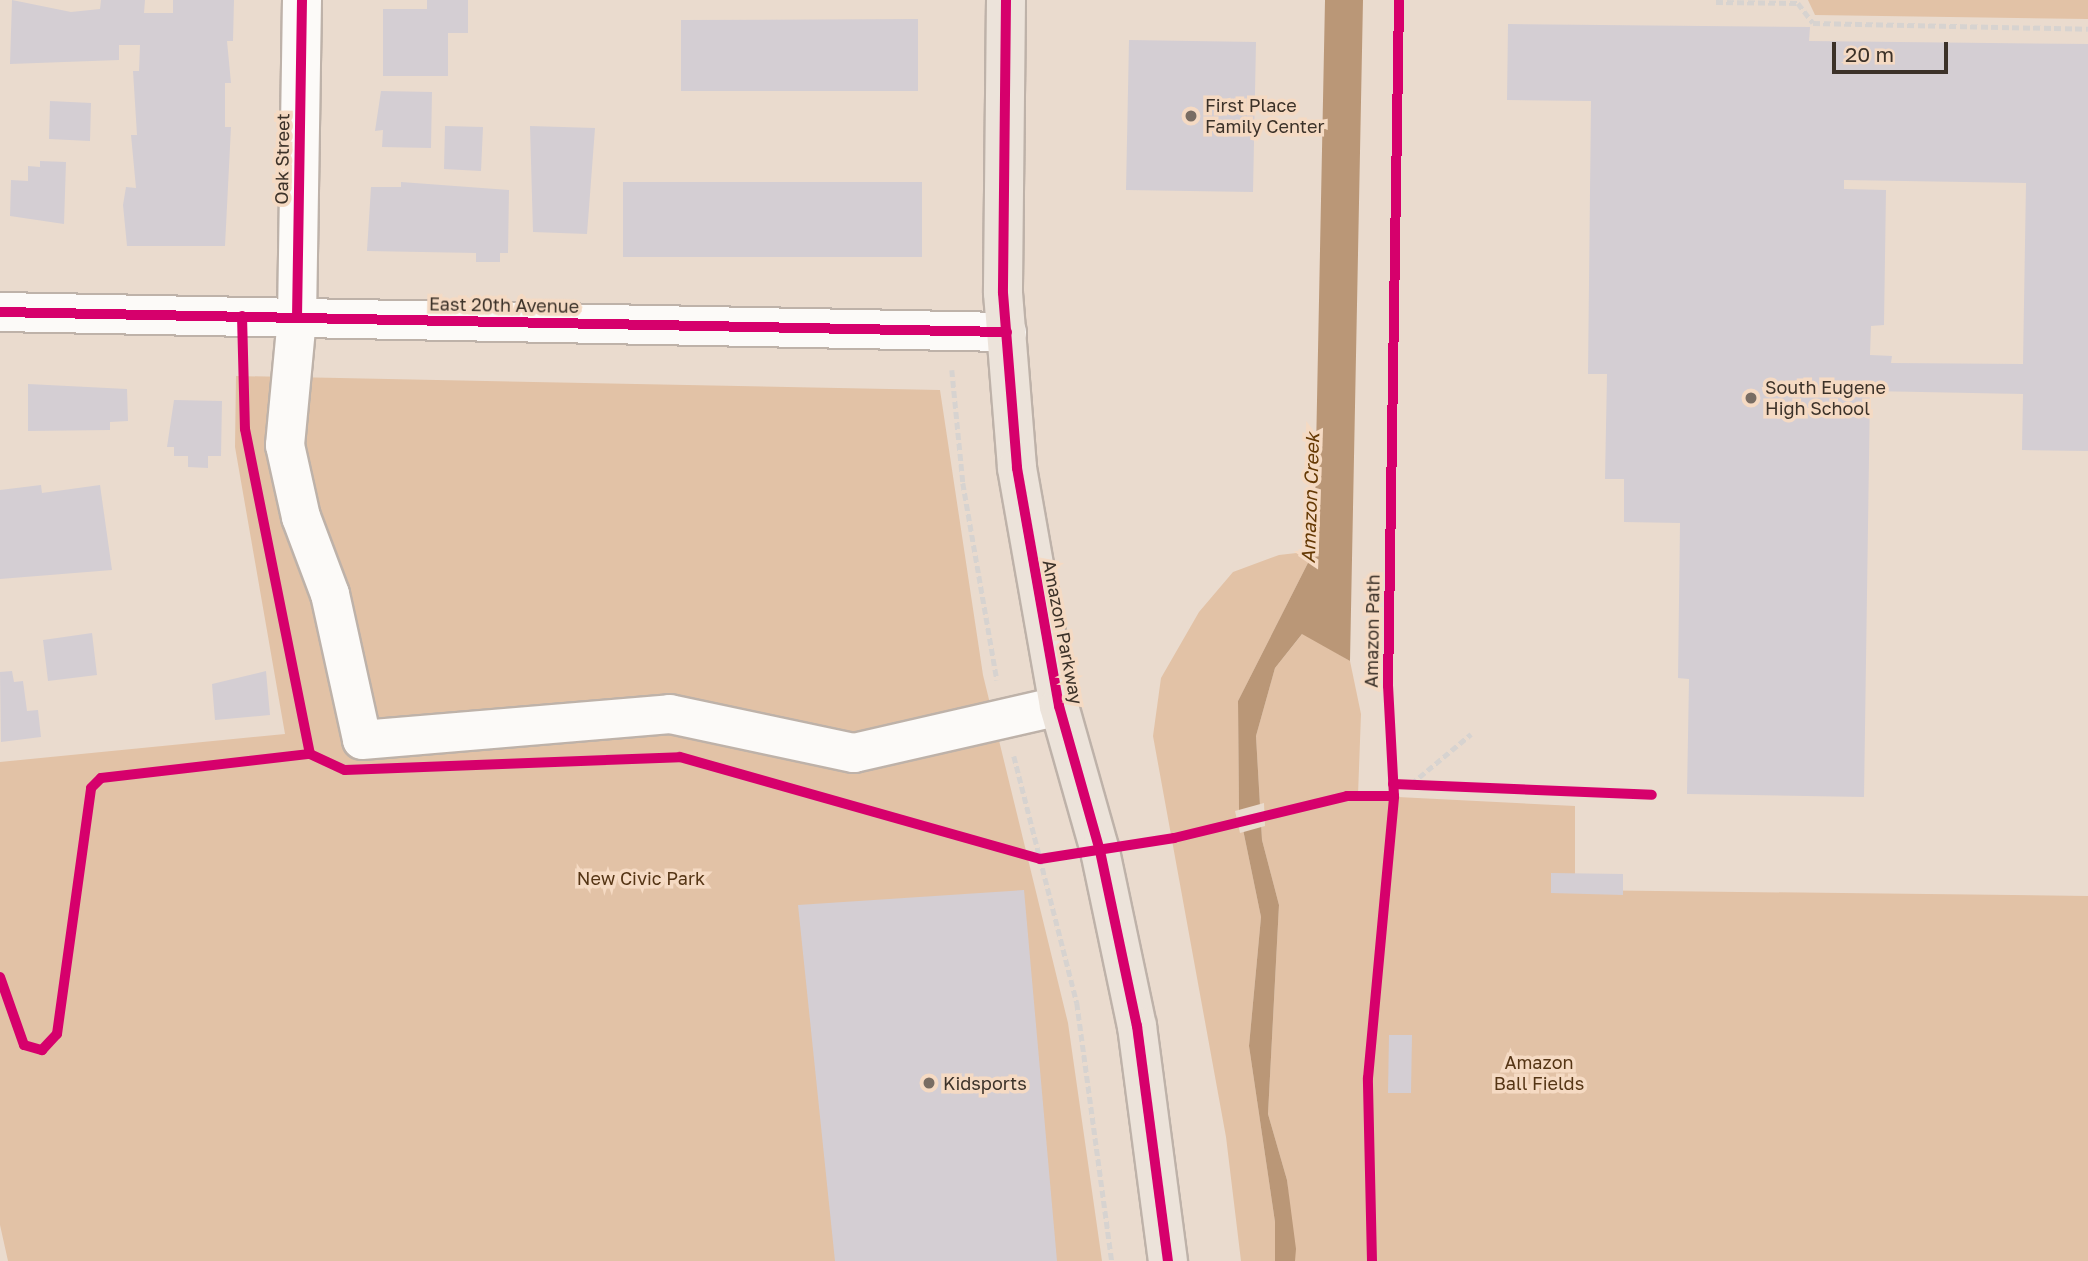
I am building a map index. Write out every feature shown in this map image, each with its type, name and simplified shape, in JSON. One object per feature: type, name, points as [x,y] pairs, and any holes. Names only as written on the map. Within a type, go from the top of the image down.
[{"type":"main road","name":"Amazon Parkway","points":[[1006,0],[1007,332],[1017,468],[1059,706],[1100,851],[1137,1026],[1168,1261]]},
{"type":"street","name":"Oak Street","points":[[302,0],[297,318],[285,445],[310,543],[330,594],[362,740],[670,713],[854,753],[1004,717]]},
{"type":"street","name":"East 20th Avenue","points":[[0,312],[949,334],[1007,332]]},
{"type":"street","points":[[1004,717],[1059,706]]},
{"type":"path","points":[[1703,2],[1798,3],[1814,23],[2088,29]]},
{"type":"path","points":[[949,334],[963,484],[1004,717],[1077,1003],[1112,1261]]},
{"type":"path","points":[[1411,784],[1471,734]]},
{"type":"path","points":[[1393,784],[1438,786]]},
{"type":"path","points":[[1026,855],[1040,859],[1100,851]]},
{"type":"green space","points":[[1808,0],[2088,0],[2088,19],[1815,15]]},
{"type":"green space","name":"New Civic Park","points":[[236,376],[940,390],[983,675],[1068,1023],[1102,1261],[8,1261],[0,1225],[0,762],[285,734],[235,447]]},
{"type":"green space","points":[[1314,551],[1238,701],[1239,810],[1261,917],[1249,1046],[1275,1222],[1275,1261],[1241,1261],[1226,1137],[1153,736],[1161,678],[1199,612],[1233,572],[1279,555]]},
{"type":"green space","name":"Amazon Ball Fields","points":[[1303,633],[1350,661],[1361,714],[1358,795],[1575,806],[1575,890],[2088,896],[2088,1261],[1295,1261],[1287,1180],[1268,1114],[1279,905],[1262,840],[1256,736],[1275,668]]},
{"type":"shaded area","points":[[1325,0],[1363,0],[1350,661],[1302,634],[1275,668],[1256,736],[1262,840],[1279,905],[1268,1114],[1287,1180],[1296,1249],[1295,1261],[1275,1261],[1275,1222],[1249,1046],[1261,917],[1239,810],[1238,701],[1314,551]]},
{"type":"pier","points":[[1264,803],[1265,826],[1240,833],[1235,811]]},
{"type":"building","points":[[12,0],[71,12],[100,9],[101,0],[145,0],[144,13],[173,13],[173,0],[234,0],[233,41],[227,41],[231,83],[225,83],[225,127],[231,127],[225,246],[127,246],[123,205],[126,187],[136,188],[131,135],[137,135],[133,71],[139,71],[140,45],[119,45],[119,60],[10,64]]},
{"type":"building","points":[[427,0],[468,0],[468,33],[448,33],[448,76],[383,76],[383,9],[427,9]]},
{"type":"building","points":[[918,19],[918,91],[681,91],[681,20]]},
{"type":"building","points":[[1508,24],[1810,27],[1809,41],[2088,44],[2088,451],[2022,450],[2023,394],[1870,391],[1864,797],[1687,794],[1689,679],[1678,678],[1680,523],[1624,522],[1624,479],[1605,479],[1607,374],[1588,374],[1591,101],[1507,100]],"holes":[[[1844,180],[2026,183],[2023,364],[1891,363],[1892,356],[1870,355],[1871,326],[1884,325],[1886,190],[1844,189]]]},
{"type":"building","name":"First Place Family Center","points":[[1129,40],[1256,42],[1253,192],[1126,190]]},
{"type":"building","points":[[381,91],[432,92],[431,148],[382,147],[383,130],[375,131]]},
{"type":"building","points":[[50,101],[91,103],[90,141],[49,139]]},
{"type":"building","points":[[445,126],[483,127],[481,171],[444,169]]},
{"type":"building","points":[[530,126],[595,128],[587,234],[533,232]]},
{"type":"building","points":[[40,161],[66,162],[64,224],[10,216],[11,180],[28,181],[28,166],[40,167]]},
{"type":"building","points":[[401,182],[509,190],[508,253],[500,253],[500,262],[476,262],[476,253],[367,251],[371,187],[401,187]]},
{"type":"building","points":[[623,182],[922,182],[922,257],[623,257]]},
{"type":"building","points":[[28,384],[127,389],[128,421],[110,422],[110,430],[28,431]]},
{"type":"building","points":[[174,400],[222,401],[221,456],[208,456],[208,468],[188,467],[188,456],[174,456],[174,447],[167,447]]},
{"type":"building","points":[[41,485],[42,493],[100,485],[112,570],[0,579],[0,490]]},
{"type":"building","points":[[92,633],[97,675],[48,681],[43,640]]},
{"type":"building","points":[[12,671],[14,682],[23,681],[27,711],[38,710],[41,737],[1,742],[0,672]]},
{"type":"building","points":[[266,671],[270,715],[215,720],[212,684]]},
{"type":"building","points":[[1551,873],[1623,874],[1623,895],[1551,893]]},
{"type":"building","name":"Kidsports","points":[[1024,890],[1057,1261],[835,1261],[798,905]]},
{"type":"building","points":[[1389,1035],[1412,1035],[1411,1093],[1388,1093]]},
{"type":"cycle path","points":[[297,318],[302,0]]},
{"type":"cycle path","points":[[1006,0],[1003,293],[1017,468],[1059,706],[1100,851],[1137,1026],[1168,1261]]},
{"type":"cycle path","name":"Amazon Path","points":[[1372,1261],[1368,1078],[1394,796],[1388,686],[1399,0]]},
{"type":"cycle path","points":[[0,312],[1007,332]]},
{"type":"cycle path","points":[[242,316],[245,429],[310,754]]},
{"type":"cycle path","points":[[0,977],[24,1045],[42,1050],[57,1034],[91,788],[101,778],[310,754],[345,770],[680,757],[1040,859],[1174,838],[1347,796],[1394,796]]},
{"type":"cycle path","points":[[1393,784],[1652,795]]},
{"type":"place","name":"First Place Family Center","points":[[1191,116]]},
{"type":"place","name":"South Eugene High School","points":[[1751,398]]},
{"type":"place","name":"Kidsports","points":[[929,1083]]},
{"type":"water label","name":"Amazon Creek","points":[[1310,498]]}]
